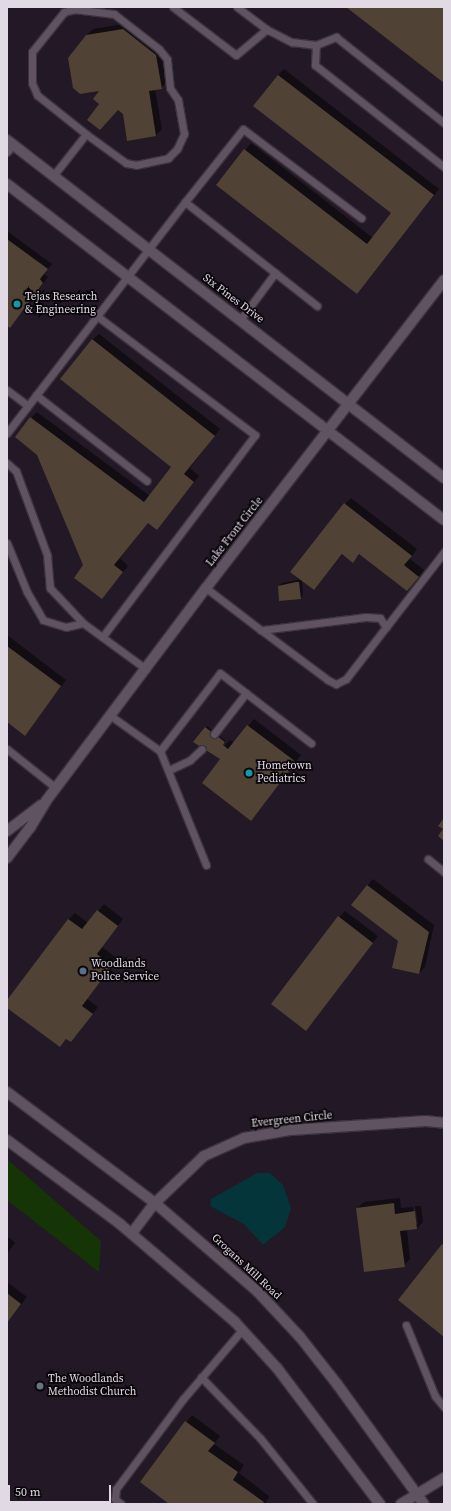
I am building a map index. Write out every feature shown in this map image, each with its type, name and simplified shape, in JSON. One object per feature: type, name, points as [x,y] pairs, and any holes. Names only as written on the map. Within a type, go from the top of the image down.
[{"type":"street","name":"Six Pines Drive","points":[[9,145],[53,176],[444,478]]},
{"type":"street","points":[[7,184],[127,278],[444,520]]},
{"type":"street","name":"Lake Front Circle","points":[[7,858],[30,828],[46,801],[146,670],[206,588],[349,406],[444,280]]},
{"type":"street","name":"Lake Front Circle","points":[[7,831],[46,801]]},
{"type":"street","name":"Grogans Mill Road","points":[[7,1092],[155,1203],[257,1291],[300,1337],[419,1494],[424,1504]]},
{"type":"street","name":"Evergreen Circle","points":[[132,1234],[155,1203],[204,1156],[244,1138],[291,1130],[426,1121],[444,1123]]},
{"type":"street","points":[[7,1140],[132,1234],[242,1330],[277,1368],[380,1504]]},
{"type":"street","points":[[401,1504],[444,1478]]},
{"type":"lane","points":[[173,7],[236,55],[267,29]]},
{"type":"lane","points":[[237,7],[267,29],[292,42],[316,45],[336,37],[444,123]]},
{"type":"lane","points":[[75,9],[114,14],[159,49],[167,59],[170,88],[178,100],[184,134],[178,149],[168,158],[136,165],[126,163],[86,134],[37,95],[32,83],[32,52],[64,12],[75,9]]},
{"type":"lane","points":[[316,45],[315,65],[444,167]]},
{"type":"lane","points":[[7,433],[243,129],[361,218]]},
{"type":"lane","points":[[53,176],[86,134]]},
{"type":"lane","points":[[185,202],[316,306]]},
{"type":"lane","points":[[240,320],[275,273]]},
{"type":"lane","points":[[97,316],[254,435],[102,637]]},
{"type":"lane","points":[[7,390],[28,406]]},
{"type":"lane","points":[[36,395],[147,481]]},
{"type":"lane","points":[[7,463],[16,470],[46,555],[50,588],[83,623],[146,670]]},
{"type":"lane","points":[[7,543],[27,592],[44,620],[66,627],[83,623]]},
{"type":"lane","points":[[206,588],[328,680],[336,684],[346,679],[444,552]]},
{"type":"lane","points":[[261,630],[366,617],[380,618],[386,627]]},
{"type":"lane","points":[[160,751],[220,673],[311,743]]},
{"type":"lane","points":[[214,734],[246,693]]},
{"type":"lane","points":[[111,716],[160,751],[169,770],[206,865]]},
{"type":"lane","points":[[7,749],[56,788]]},
{"type":"lane","points":[[169,770],[190,760],[202,749]]},
{"type":"lane","points":[[428,859],[444,872]]},
{"type":"lane","points":[[406,1325],[443,1403]]},
{"type":"lane","points":[[121,1504],[115,1499],[116,1488],[201,1377],[242,1330]]},
{"type":"lane","points":[[201,1377],[260,1438],[313,1504]]},
{"type":"green space","points":[[7,1159],[101,1241],[99,1272],[7,1200]]},
{"type":"shaded area","points":[[257,1173],[270,1173],[283,1185],[291,1208],[285,1227],[263,1245],[244,1224],[210,1206],[211,1199]]},
{"type":"building","points":[[346,7],[444,7],[444,83]]},
{"type":"building","points":[[123,29],[156,55],[162,89],[149,91],[156,136],[127,141],[123,114],[118,110],[100,130],[87,120],[99,104],[93,99],[99,91],[80,94],[73,88],[68,58],[86,35]]},
{"type":"building","points":[[278,75],[434,195],[357,294],[216,185],[244,149],[367,244],[391,213],[253,106]]},
{"type":"building","name":"Tejas Research & Engineering","points":[[7,239],[48,269],[40,279],[43,283],[10,328],[7,326]]},
{"type":"building","points":[[92,339],[215,436],[184,474],[194,482],[157,530],[148,523],[114,565],[123,572],[102,599],[74,578],[83,565],[37,455],[15,437],[30,417],[144,502],[171,467],[60,379]]},
{"type":"building","points":[[344,503],[412,556],[404,565],[419,577],[407,591],[359,554],[353,563],[342,554],[314,590],[290,572]]},
{"type":"building","points":[[299,582],[301,599],[279,601],[278,586]]},
{"type":"building","points":[[7,646],[61,686],[25,736],[7,722]]},
{"type":"building","name":"Hometown Pediatrics","points":[[247,725],[296,762],[251,821],[202,783],[220,759],[193,742],[205,727],[225,742],[223,745],[228,749]]},
{"type":"building","points":[[444,818],[444,841],[438,836],[443,829],[438,826]]},
{"type":"building","points":[[367,885],[429,932],[419,974],[392,968],[398,941],[351,905]]},
{"type":"building","points":[[97,910],[118,926],[97,954],[112,966],[82,1006],[93,1014],[71,1042],[66,1039],[60,1047],[7,1008],[7,1000],[68,919],[82,929]]},
{"type":"building","points":[[338,916],[373,943],[306,1031],[271,1004]]},
{"type":"building","points":[[394,1203],[395,1214],[415,1211],[417,1229],[400,1231],[405,1267],[364,1272],[356,1208]]},
{"type":"building","points":[[442,1244],[444,1246],[444,1337],[398,1300]]},
{"type":"building","points":[[7,1293],[21,1304],[7,1323]]},
{"type":"building","points":[[185,1421],[215,1443],[208,1451],[238,1472],[233,1480],[264,1502],[262,1504],[169,1504],[140,1482]]},
{"type":"place","name":"Tejas Research & Engineering","points":[[17,304]]},
{"type":"place","name":"Hometown Pediatrics","points":[[249,773]]},
{"type":"place","name":"Woodlands Police Service","points":[[83,971]]},
{"type":"place","name":"The Woodlands Methodist Church","points":[[40,1386]]}]
